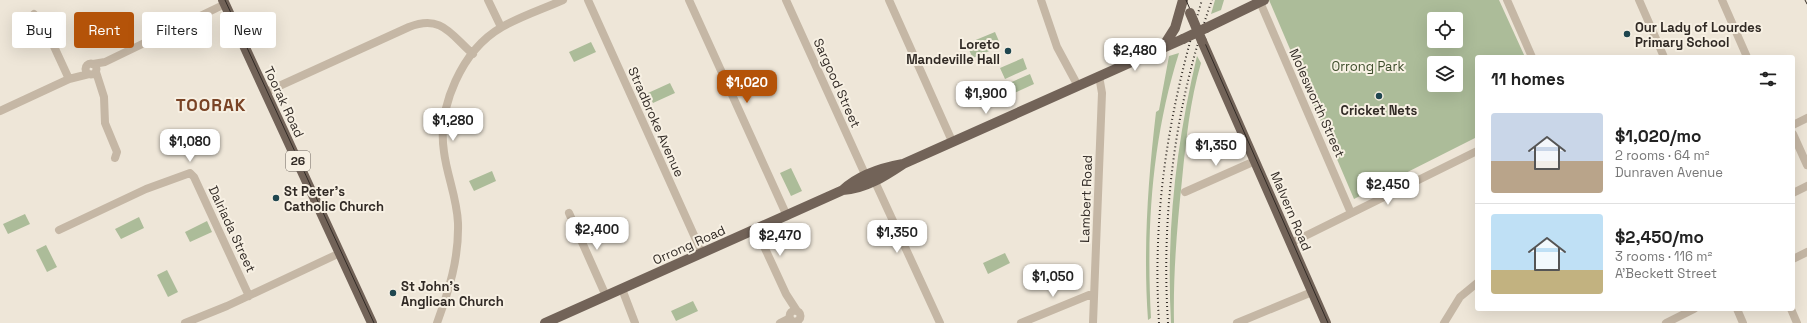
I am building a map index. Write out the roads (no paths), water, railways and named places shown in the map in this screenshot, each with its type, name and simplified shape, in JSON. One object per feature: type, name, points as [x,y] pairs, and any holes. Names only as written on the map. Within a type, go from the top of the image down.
[{"type":"main road","name":"Malvern Road","points":[[1184,0],[1202,34],[1255,161],[1326,323]]},
{"type":"main road","points":[[1162,48],[1176,28],[1184,0]]},
{"type":"main road","name":"Orrong Road","points":[[545,323],[843,190],[852,181],[870,178],[884,168],[903,164],[1162,48],[1183,39],[1202,34],[1262,1]]},
{"type":"main road","name":"Toorak Road","points":[[224,2],[372,323]]},
{"type":"street","points":[[488,0],[501,27]]},
{"type":"street","points":[[436,323],[448,291],[456,261],[458,236],[456,199],[444,151],[444,116],[447,100],[453,86],[472,54],[501,27],[563,0]]},
{"type":"street","name":"Stradbroke Avenue","points":[[588,0],[702,253]]},
{"type":"street","points":[[689,0],[786,216]]},
{"type":"street","name":"Sargood Street","points":[[786,0],[940,323]]},
{"type":"street","points":[[889,0],[952,141]]},
{"type":"street","points":[[1041,0],[1057,47],[1078,86]]},
{"type":"street","points":[[1507,0],[1531,55]]},
{"type":"street","points":[[1639,0],[1663,55]]},
{"type":"street","points":[[1722,0],[1746,55]]},
{"type":"street","name":"Molesworth Street","points":[[1262,1],[1351,213]]},
{"type":"street","points":[[0,111],[73,77],[92,70],[224,2]]},
{"type":"street","points":[[266,92],[409,27],[426,22],[434,23],[448,30],[472,54]]},
{"type":"street","points":[[57,48],[73,77]]},
{"type":"street","points":[[92,70],[104,97],[105,123],[117,152],[115,158]]},
{"type":"street","name":"Lambert Road","points":[[1093,323],[1102,93],[1099,76]]},
{"type":"street","points":[[1795,124],[1807,118]]},
{"type":"street","points":[[1795,138],[1807,165]]},
{"type":"street","points":[[1291,243],[1475,152]]},
{"type":"street","points":[[1185,192],[1255,161]]},
{"type":"street","name":"Dalriada Street","points":[[59,230],[153,186],[190,173],[194,177],[249,296]]},
{"type":"street","points":[[1795,192],[1807,186]]},
{"type":"street","points":[[569,213],[606,296]]},
{"type":"street","points":[[756,229],[796,318],[780,323]]},
{"type":"street","points":[[1795,258],[1807,252]]},
{"type":"street","points":[[185,323],[249,296],[340,253]]},
{"type":"street","points":[[1444,323],[1460,297],[1475,285]]},
{"type":"street","points":[[622,289],[635,323]]},
{"type":"street","points":[[1237,323],[1312,292]]},
{"type":"street","points":[[1021,323],[1094,293]]},
{"type":"street","points":[[1666,323],[1690,311]]},
{"type":"street","points":[[1738,311],[1743,323]]},
{"type":"street","points":[[1792,311],[1797,323]]},
{"type":"tram line","points":[[225,0],[374,323]]},
{"type":"tram line","points":[[1186,0],[1328,323]]},
{"type":"tram line","points":[[1805,0],[1807,4]]},
{"type":"railway","points":[[1159,323],[1157,281],[1158,240],[1166,160],[1180,80],[1202,0]]},
{"type":"railway","points":[[1168,323],[1166,282],[1167,241],[1169,200],[1174,159],[1180,119],[1189,79],[1199,39],[1212,0]]},
{"type":"place","name":"Our Lady of Lourdes Primary School","points":[[1627,34]]},
{"type":"place","name":"Loreto Mandeville Hall","points":[[1008,51]]},
{"type":"place","name":"Cricket Nets","points":[[1379,96]]},
{"type":"place","name":"St Peter's Catholic Church","points":[[276,198]]},
{"type":"place","name":"St John's Anglican Church","points":[[393,293]]},
{"type":"district","name":"TOORAK","points":[[211,105]]},
{"type":"park label","name":"Orrong Park","points":[[1368,66]]}]
